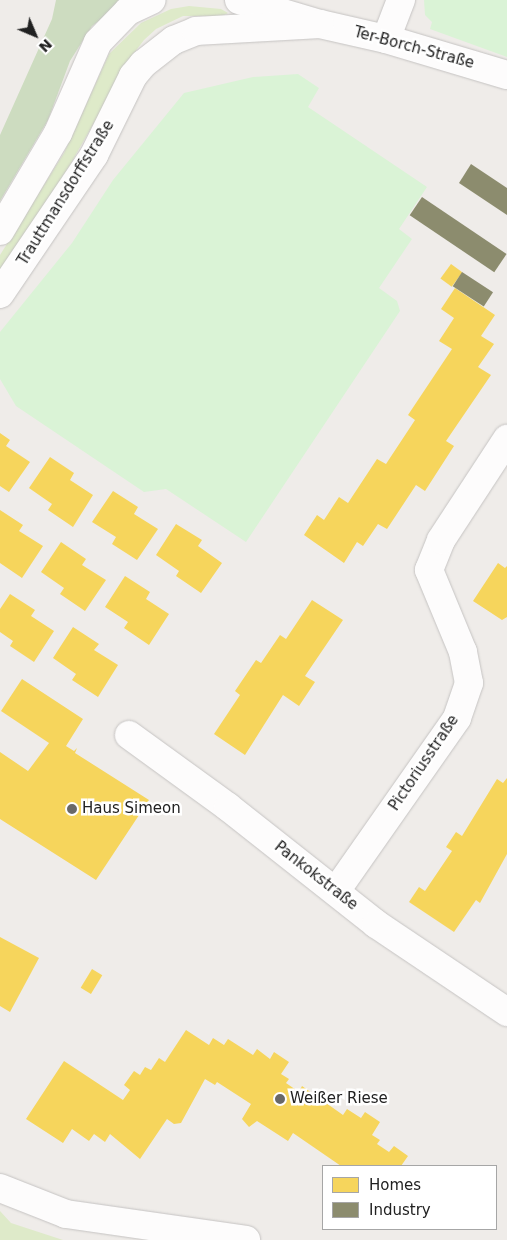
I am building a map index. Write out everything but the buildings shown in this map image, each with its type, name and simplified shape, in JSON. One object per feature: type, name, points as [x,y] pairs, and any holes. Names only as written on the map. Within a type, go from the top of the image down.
[{"type":"street","points":[[0,231],[58,133],[98,42],[128,11],[152,0]]},
{"type":"street","name":"Ter-Borch-Straße","points":[[239,0],[320,24],[386,38],[507,75]]},
{"type":"street","points":[[386,38],[401,0]]},
{"type":"street","name":"Ter-Borch-Straße","points":[[143,64],[174,40],[196,32],[320,24]]},
{"type":"street","name":"Trauttmansdorffstraße","points":[[0,294],[94,155],[133,76],[143,64]]},
{"type":"street","name":"Pictoriusstraße","points":[[336,891],[456,718],[469,683],[463,652],[429,570],[441,540],[507,439]]},
{"type":"street","name":"Pankokstraße","points":[[129,736],[336,891],[376,924],[507,1012]]},
{"type":"street","points":[[0,1188],[66,1214],[246,1240]]},
{"type":"green space","points":[[56,0],[127,0],[92,26],[70,61],[48,120],[0,201],[0,135],[52,19]]},
{"type":"green space","points":[[424,0],[507,0],[507,57],[430,29],[432,22],[425,15]]},
{"type":"green space","points":[[189,6],[221,9],[228,13],[222,16],[183,16],[156,29],[144,40],[134,53],[67,170],[0,271],[0,255],[64,153],[109,54],[141,23],[171,9]]},
{"type":"green space","points":[[298,74],[319,88],[308,107],[427,187],[399,229],[412,239],[379,288],[397,301],[400,311],[246,542],[166,489],[144,492],[16,406],[0,379],[0,332],[72,243],[113,180],[184,93],[253,77]]},
{"type":"green space","points":[[0,1211],[11,1223],[63,1240],[0,1240]]},
{"type":"place","name":"Haus Simeon","points":[[72,809]]},
{"type":"place","name":"Weißer Riese","points":[[280,1099]]}]
